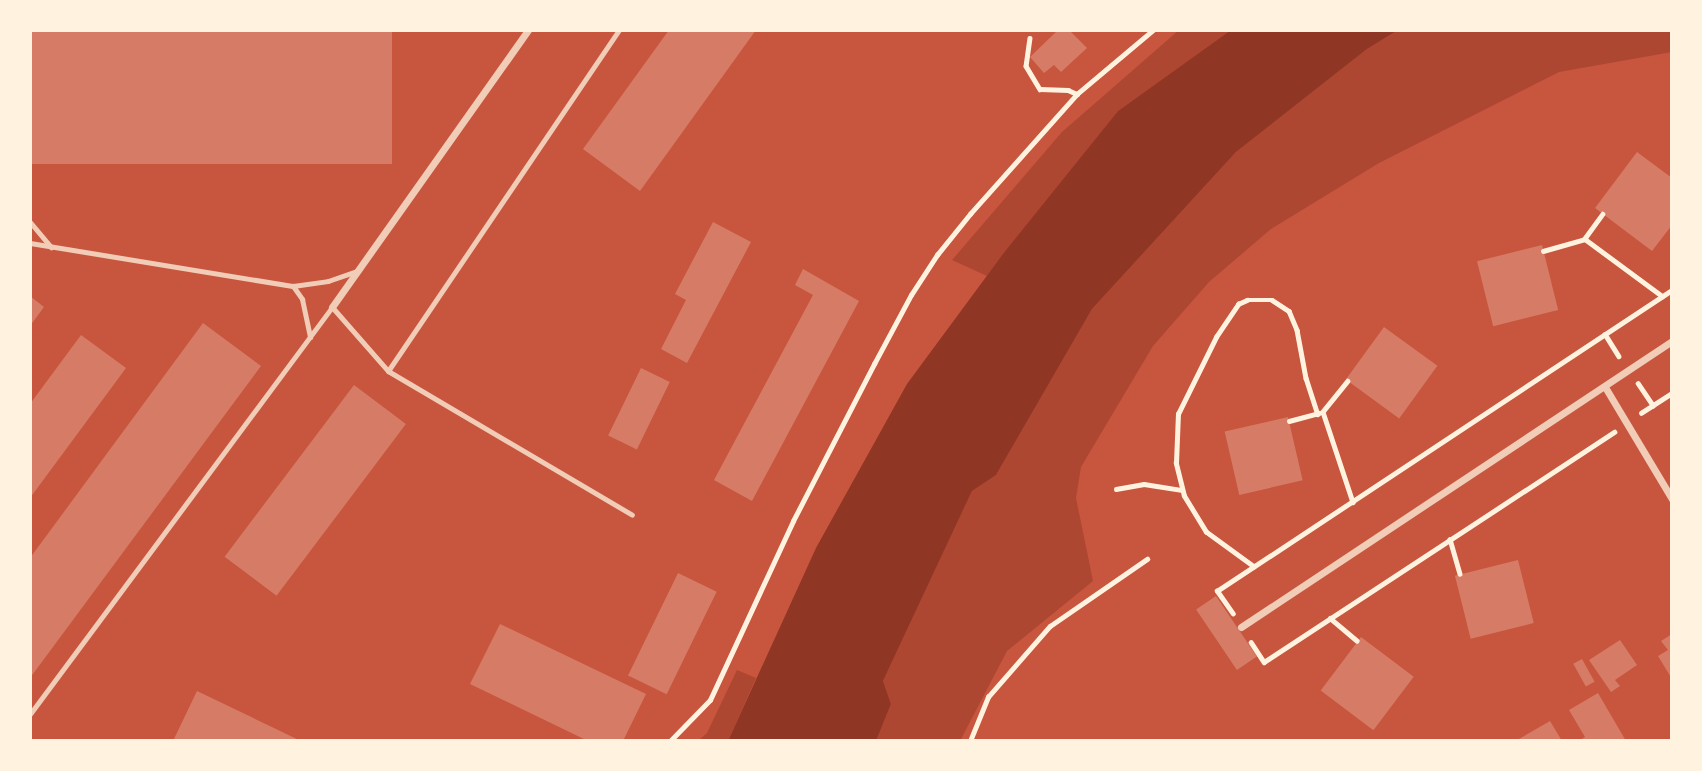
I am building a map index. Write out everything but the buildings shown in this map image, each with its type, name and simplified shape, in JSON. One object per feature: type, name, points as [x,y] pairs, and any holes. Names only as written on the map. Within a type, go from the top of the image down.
[{"type":"street","points":[[332,307],[528,30]]},
{"type":"street","points":[[1241,627],[1672,341]]},
{"type":"street","points":[[1605,387],[1672,499]]},
{"type":"lane","points":[[388,371],[619,30]]},
{"type":"lane","points":[[30,222],[51,247]]},
{"type":"lane","points":[[30,243],[293,286],[328,281],[357,271]]},
{"type":"lane","points":[[293,286],[302,299],[310,337]]},
{"type":"lane","points":[[30,714],[332,307],[388,371],[632,514]]},
{"type":"path","points":[[670,741],[710,700],[793,521],[911,295],[970,214],[1077,94],[1153,30]]},
{"type":"path","points":[[1030,38],[1026,66],[1040,89],[1068,90],[1077,94]]},
{"type":"path","points":[[1543,251],[1585,239],[1602,214]]},
{"type":"path","points":[[1585,239],[1662,296]]},
{"type":"path","points":[[1672,290],[1217,591],[1264,662],[1672,393]]},
{"type":"path","points":[[1254,567],[1206,532],[1182,490],[1176,463],[1178,414],[1216,337],[1238,304],[1247,300],[1272,300],[1289,312],[1297,330],[1306,378],[1353,502]]},
{"type":"path","points":[[1289,421],[1320,413],[1348,381]]},
{"type":"path","points":[[1116,489],[1144,484],[1182,490]]},
{"type":"path","points":[[1450,539],[1460,574]]},
{"type":"path","points":[[970,741],[988,697],[1042,635],[1147,559]]},
{"type":"path","points":[[1330,618],[1357,641]]},
{"type":"shaded area","points":[[1179,30],[1231,30],[1118,111],[987,276],[952,260],[1062,132]]},
{"type":"shaded area","points":[[1231,30],[1398,30],[1367,49],[1236,152],[1092,309],[996,475],[972,491],[883,681],[891,704],[876,741],[728,741],[816,548],[907,384],[1003,254],[1118,111]]},
{"type":"shaded area","points":[[1398,30],[1672,30],[1672,52],[1559,72],[1379,163],[1271,229],[1209,282],[1153,346],[1081,467],[1076,498],[1093,581],[1007,651],[960,741],[876,741],[891,704],[883,681],[972,491],[996,475],[1092,309],[1236,152],[1367,49]]},
{"type":"shaded area","points":[[737,670],[756,678],[728,741],[698,741],[707,733]]}]
